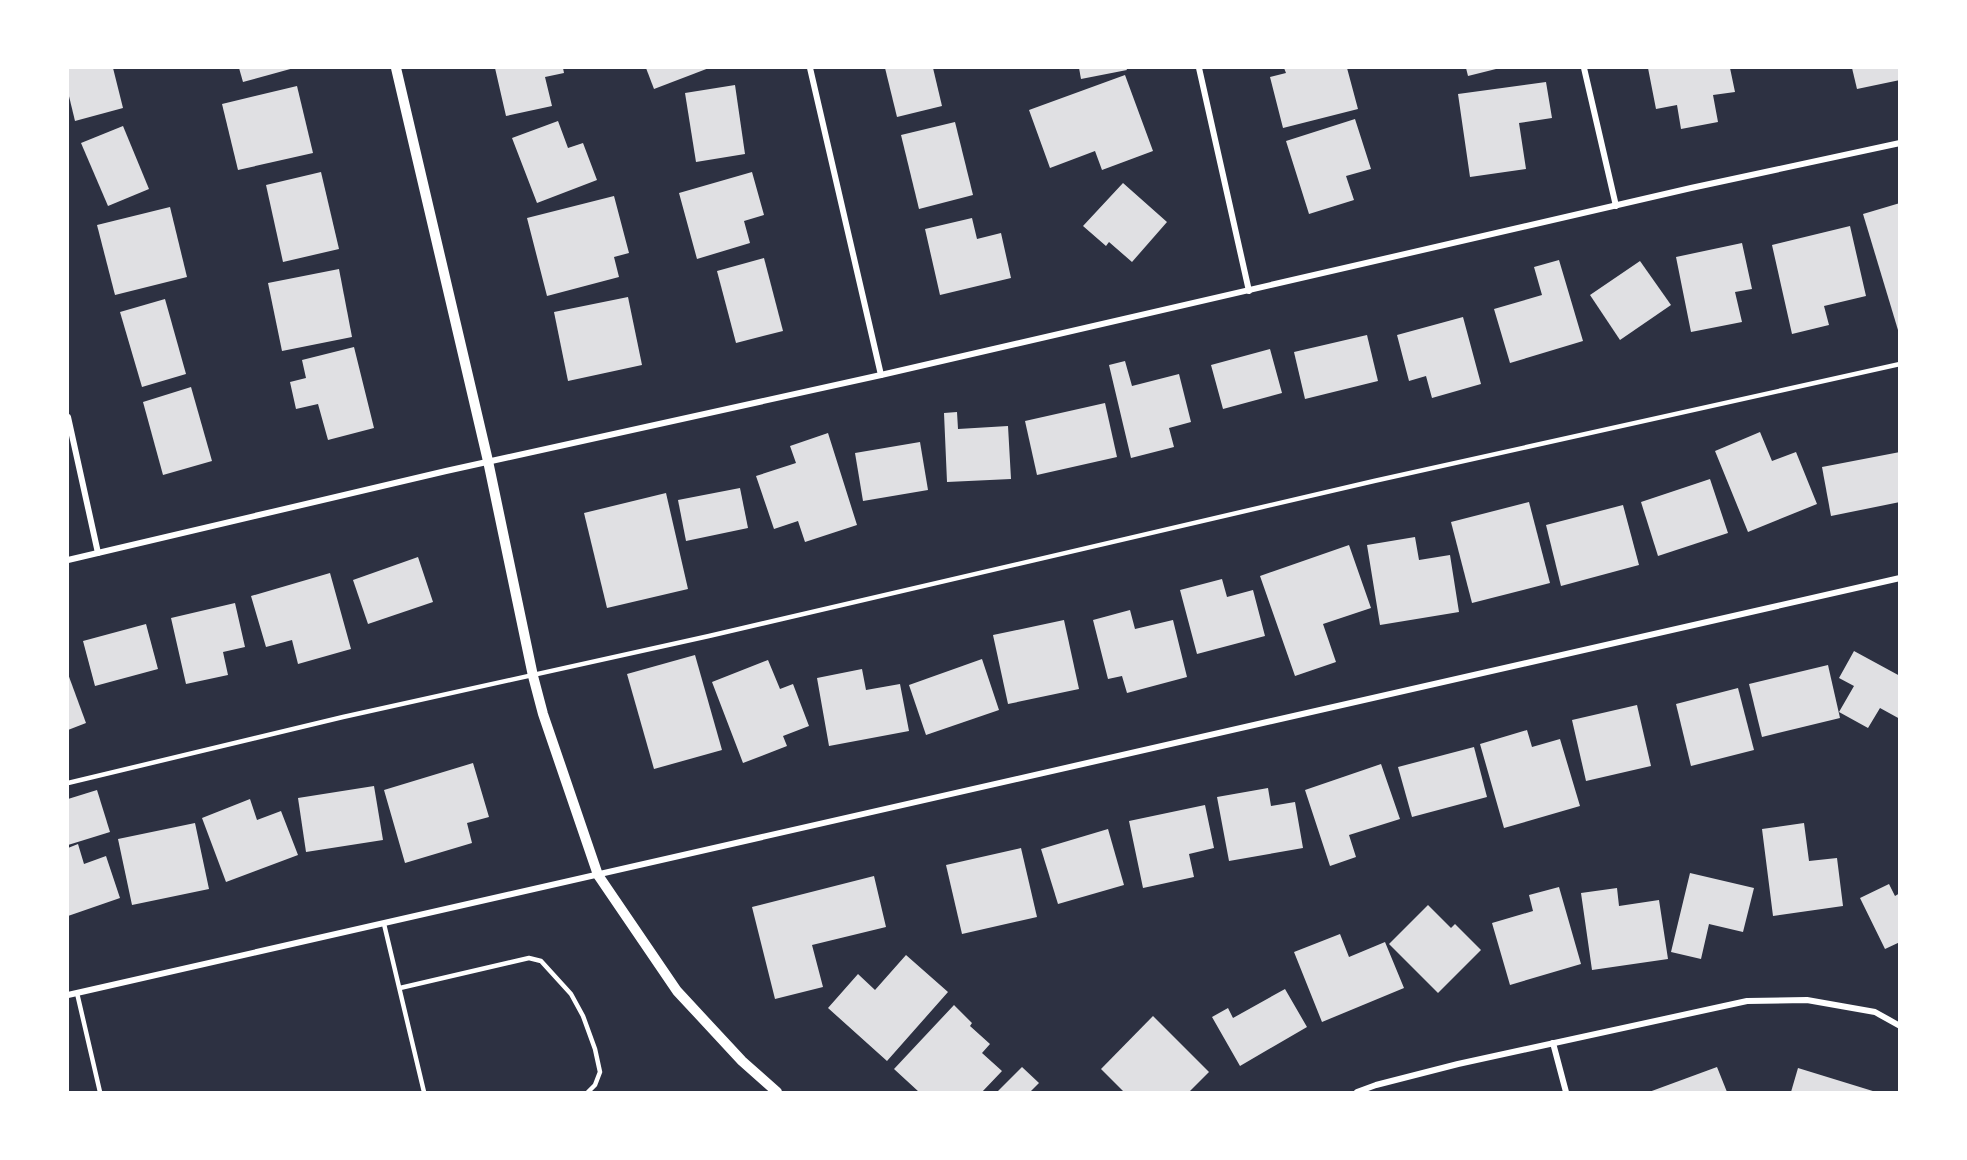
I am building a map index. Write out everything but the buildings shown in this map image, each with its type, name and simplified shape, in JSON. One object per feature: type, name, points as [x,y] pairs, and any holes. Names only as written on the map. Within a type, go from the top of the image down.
[{"type":"street","points":[[396,68],[488,461],[533,676],[543,714],[598,876],[677,991],[742,1061],[777,1092]]},
{"type":"street","points":[[810,68],[881,375]]},
{"type":"street","points":[[1199,68],[1249,291]]},
{"type":"street","points":[[1584,68],[1616,206]]},
{"type":"street","points":[[68,560],[488,461],[881,375],[1899,143]]},
{"type":"street","points":[[68,417],[98,553]]},
{"type":"street","points":[[68,995],[1899,578]]},
{"type":"street","points":[[1358,1092],[1376,1085],[1458,1064],[1747,1001],[1807,1000],[1875,1012],[1899,1026]]},
{"type":"street","points":[[1553,1043],[1566,1092]]},
{"type":"lane","points":[[68,783],[344,717],[533,676],[1374,481],[1899,364]]},
{"type":"lane","points":[[384,924],[424,1092]]},
{"type":"lane","points":[[400,988],[529,958],[541,962],[571,994],[583,1016],[595,1049],[600,1072],[595,1085],[588,1092]]},
{"type":"lane","points":[[77,993],[100,1092]]}]
